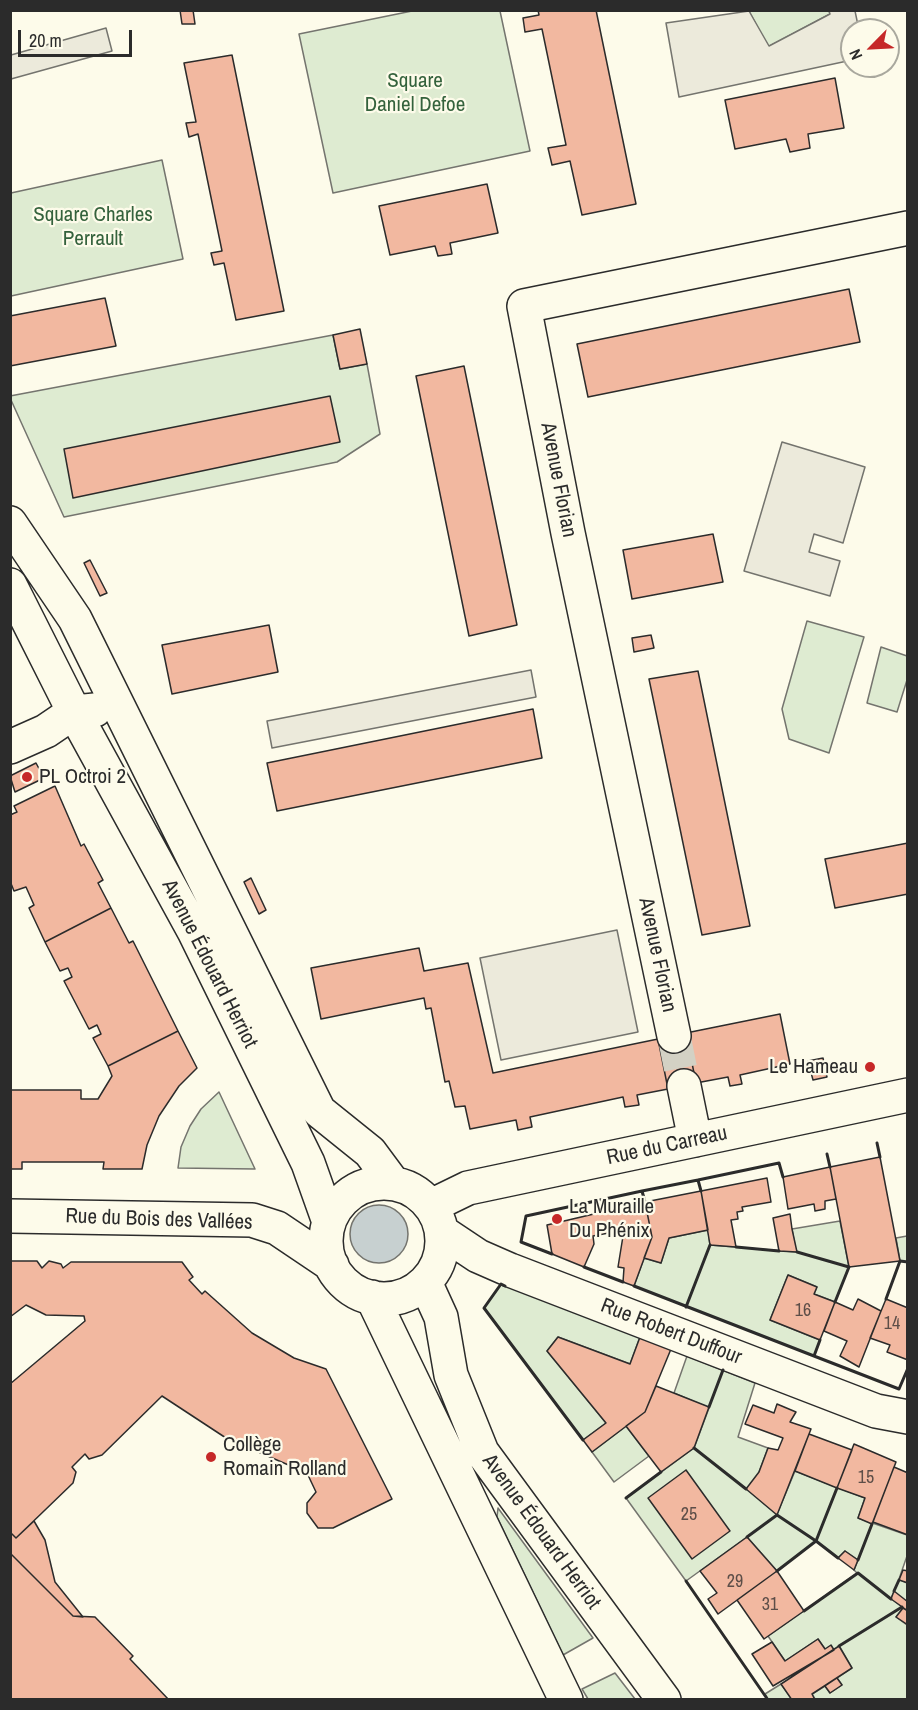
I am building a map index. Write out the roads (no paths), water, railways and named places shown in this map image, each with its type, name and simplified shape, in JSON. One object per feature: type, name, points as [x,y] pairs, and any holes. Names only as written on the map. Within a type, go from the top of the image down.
[{"type":"street","name":"Avenue Florian","points":[[674,1036],[573,555],[524,306],[908,228]]},
{"type":"street","name":"Avenue Édouard Herriot","points":[[10,523],[75,619],[319,1111],[370,1152],[393,1183]]},
{"type":"street","name":"Avenue Édouard Herriot","points":[[10,585],[74,712],[194,931],[308,1163],[329,1222]]},
{"type":"street","name":"Avenue Édouard Herriot","points":[[74,712],[97,710],[109,721],[164,840],[203,879]]},
{"type":"street","points":[[10,747],[46,731],[74,712]]},
{"type":"street","points":[[684,1086],[695,1140]]},
{"type":"street","name":"Rue du Carreau","points":[[436,1219],[468,1188],[908,1095]]},
{"type":"street","points":[[376,1183],[393,1183],[414,1191],[436,1219],[441,1250],[436,1268],[425,1282],[410,1293],[391,1299],[372,1298],[356,1291],[342,1280],[332,1265],[326,1236],[329,1222],[337,1206],[348,1195],[376,1183]]},
{"type":"street","name":"Rue du Bois des Vallées","points":[[10,1216],[252,1220],[277,1228],[332,1265]]},
{"type":"street","name":"Rue Robert Duffour","points":[[436,1219],[478,1256],[510,1270],[876,1411],[908,1417]]},
{"type":"street","name":"Avenue Édouard Herriot","points":[[425,1282],[441,1317],[451,1375],[482,1452],[664,1700]]},
{"type":"street","name":"Avenue Édouard Herriot","points":[[372,1298],[553,1695]]},
{"type":"tunnel","points":[[674,1036],[684,1086]]},
{"type":"place","name":"PL Octroi 2","points":[[27,777]]},
{"type":"place","name":"Le Hameau","points":[[870,1067]]},
{"type":"place","name":"La Muraille Du Phénix","points":[[557,1219]]},
{"type":"place","name":"Collège Romain Rolland","points":[[211,1457]]},
{"type":"park label","name":"Square Daniel Defoe","points":[[415,93]]},
{"type":"park label","name":"Square Charles Perrault","points":[[93,227]]}]
